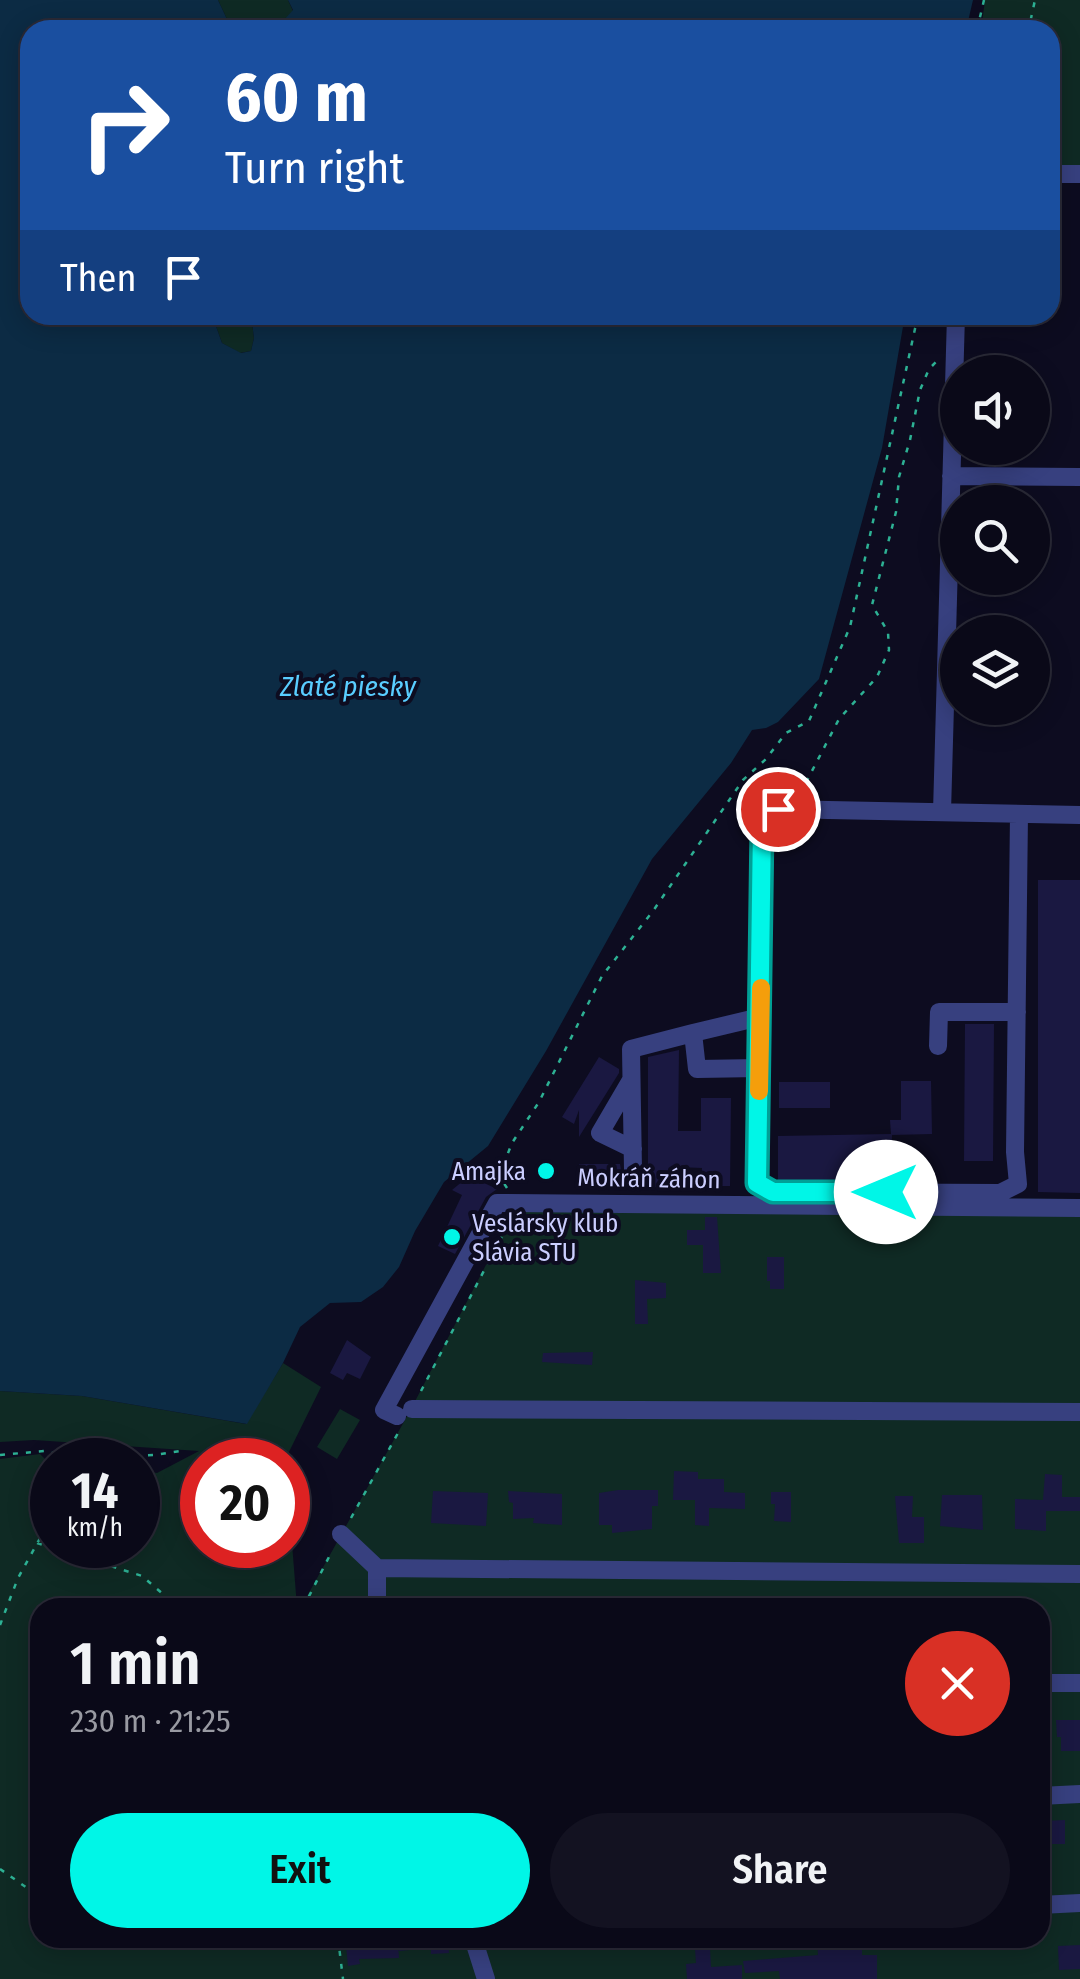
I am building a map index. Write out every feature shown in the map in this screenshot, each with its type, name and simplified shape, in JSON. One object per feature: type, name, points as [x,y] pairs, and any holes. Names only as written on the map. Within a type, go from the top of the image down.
[{"type":"street","points":[[942,812],[956,325]]},
{"type":"street","points":[[951,476],[1080,477]]},
{"type":"street","points":[[1020,814],[1018,1184],[1000,1194],[773,1192],[757,1183],[762,826],[766,814],[792,809],[1080,815]]},
{"type":"street","points":[[938,1046],[939,1012],[1017,1012]]},
{"type":"street","points":[[633,1170],[631,1048],[760,1016]]},
{"type":"street","points":[[693,1033],[697,1068],[759,1068]]},
{"type":"street","points":[[632,1080],[600,1133],[632,1149]]},
{"type":"street","points":[[517,1201],[497,1203],[384,1410],[1080,1412]]},
{"type":"street","name":"Mokráň záhon","points":[[517,1201],[1080,1208]]},
{"type":"street","points":[[340,1534],[377,1568],[1080,1574]]},
{"type":"street","points":[[377,1568],[377,1598]]},
{"type":"street","points":[[1050,1683],[1080,1683]]},
{"type":"street","points":[[1050,1796],[1080,1794]]},
{"type":"street","points":[[1050,1904],[1080,1902]]},
{"type":"street","points":[[477,1948],[486,1979]]},
{"type":"path","points":[[517,1201],[499,1176],[512,1142],[540,1102],[602,976],[653,911],[722,807],[786,734],[809,722],[850,627],[916,325]]},
{"type":"path","points":[[792,809],[838,719],[876,677],[889,650],[888,632],[872,604],[896,512],[899,477],[920,390],[929,369],[955,343]]},
{"type":"path","points":[[0,1455],[30,1452]]},
{"type":"path","points":[[160,1455],[180,1452]]},
{"type":"path","points":[[0,1625],[30,1557]]},
{"type":"path","points":[[117,1568],[142,1576],[167,1598]]},
{"type":"path","points":[[0,1869],[30,1891]]},
{"type":"path","points":[[339,1948],[343,1979]]},
{"type":"green space","points":[[218,0],[288,0],[293,11],[288,20],[227,20]]},
{"type":"green space","points":[[985,0],[1080,0],[1080,168],[1060,168],[1060,20],[982,20]]},
{"type":"green space","points":[[216,325],[252,325],[251,351],[240,353],[222,343]]},
{"type":"green space","points":[[551,1197],[1080,1199],[1080,1979],[0,1979],[0,1459],[30,1455],[30,1568],[160,1568],[160,1471],[180,1461],[180,1568],[294,1568],[296,1598],[30,1598],[30,1948],[1050,1948],[1050,1598],[306,1598],[411,1409],[514,1211]]},
{"type":"green space","points":[[283,1363],[321,1387],[296,1438],[180,1438],[180,1450],[160,1448],[160,1438],[30,1438],[0,1442],[0,1391],[82,1396],[246,1424]]},
{"type":"green space","points":[[340,1409],[360,1420],[337,1459],[317,1447]]},
{"type":"water","name":"Zlaté piesky","points":[[0,0],[218,0],[227,20],[20,20],[20,325],[216,325],[222,343],[241,353],[251,351],[252,325],[903,325],[882,448],[819,679],[778,722],[752,730],[731,763],[652,859],[546,1051],[488,1146],[444,1182],[399,1267],[383,1287],[361,1302],[330,1303],[300,1327],[247,1424],[82,1396],[0,1391]]},
{"type":"water","points":[[288,0],[973,0],[968,20],[284,20],[293,10]]},
{"type":"building","points":[[1038,880],[1080,880],[1080,1193],[1038,1192]]},
{"type":"building","points":[[965,1024],[994,1024],[993,1161],[964,1161]]},
{"type":"building","points":[[679,1050],[678,1131],[701,1131],[701,1098],[731,1098],[730,1186],[701,1186],[702,1168],[678,1167],[678,1187],[579,1188],[579,1164],[620,1164],[622,1176],[628,1181],[643,1177],[648,1165],[648,1057]]},
{"type":"building","points":[[599,1057],[619,1069],[619,1073],[579,1137],[579,1110],[574,1124],[562,1117]]},
{"type":"building","points":[[901,1081],[931,1081],[932,1134],[892,1135],[891,1180],[778,1180],[778,1136],[891,1134],[890,1120],[901,1120]]},
{"type":"building","points":[[779,1082],[830,1082],[830,1108],[779,1108]]},
{"type":"building","points":[[469,1176],[497,1189],[486,1197],[455,1254],[438,1246],[462,1195],[452,1190]]},
{"type":"building","points":[[705,1217],[717,1217],[721,1273],[703,1273],[703,1245],[687,1245],[687,1230],[705,1230]]},
{"type":"building","points":[[767,1257],[784,1257],[784,1289],[770,1289]]},
{"type":"building","points":[[635,1280],[666,1283],[666,1298],[647,1299],[648,1324],[635,1324]]},
{"type":"building","points":[[347,1340],[371,1357],[360,1379],[347,1373],[343,1380],[330,1373]]},
{"type":"building","points":[[593,1352],[592,1365],[542,1362],[543,1353]]},
{"type":"building","points":[[674,1471],[698,1472],[698,1479],[724,1479],[724,1492],[745,1493],[745,1509],[709,1508],[709,1526],[695,1525],[695,1500],[673,1500]]},
{"type":"building","points":[[1045,1474],[1062,1475],[1062,1497],[1080,1497],[1080,1511],[1046,1511],[1046,1531],[1015,1529],[1015,1499],[1043,1500]]},
{"type":"building","points":[[658,1490],[658,1506],[652,1506],[652,1529],[612,1533],[612,1525],[599,1525],[599,1493]]},
{"type":"building","points":[[433,1491],[488,1493],[486,1526],[431,1523]]},
{"type":"building","points":[[508,1491],[562,1494],[562,1525],[533,1523],[534,1518],[513,1519]]},
{"type":"building","points":[[771,1492],[791,1492],[791,1522],[774,1521]]},
{"type":"building","points":[[942,1495],[982,1495],[983,1530],[940,1526]]},
{"type":"building","points":[[895,1496],[913,1496],[912,1517],[924,1517],[924,1543],[899,1543]]},
{"type":"building","points":[[1056,1720],[1080,1720],[1080,1751],[1061,1751]]},
{"type":"building","points":[[1065,1820],[1065,1844],[1050,1844],[1050,1821]]},
{"type":"building","points":[[1080,1945],[1080,1969],[1059,1970],[1058,1946]]},
{"type":"building","points":[[346,1948],[398,1948],[399,1958],[359,1959],[360,1964],[348,1966]]},
{"type":"building","points":[[431,1948],[449,1948],[449,1953],[431,1954]]},
{"type":"building","points":[[710,1948],[711,1967],[742,1965],[742,1979],[687,1979],[686,1964],[696,1963],[695,1949]]},
{"type":"building","points":[[818,1948],[862,1948],[862,1955],[877,1955],[877,1979],[780,1979],[779,1971],[745,1973],[743,1961],[818,1955]]},
{"type":"slow traffic","points":[[759,1091],[761,988]]},
{"type":"place","name":"Amajka","points":[[546,1171]]},
{"type":"place","name":"Veslársky klub Slávia STU","points":[[452,1237]]},
{"type":"route","points":[[778,809],[766,814],[762,826],[757,1183],[773,1192],[886,1192]]}]
